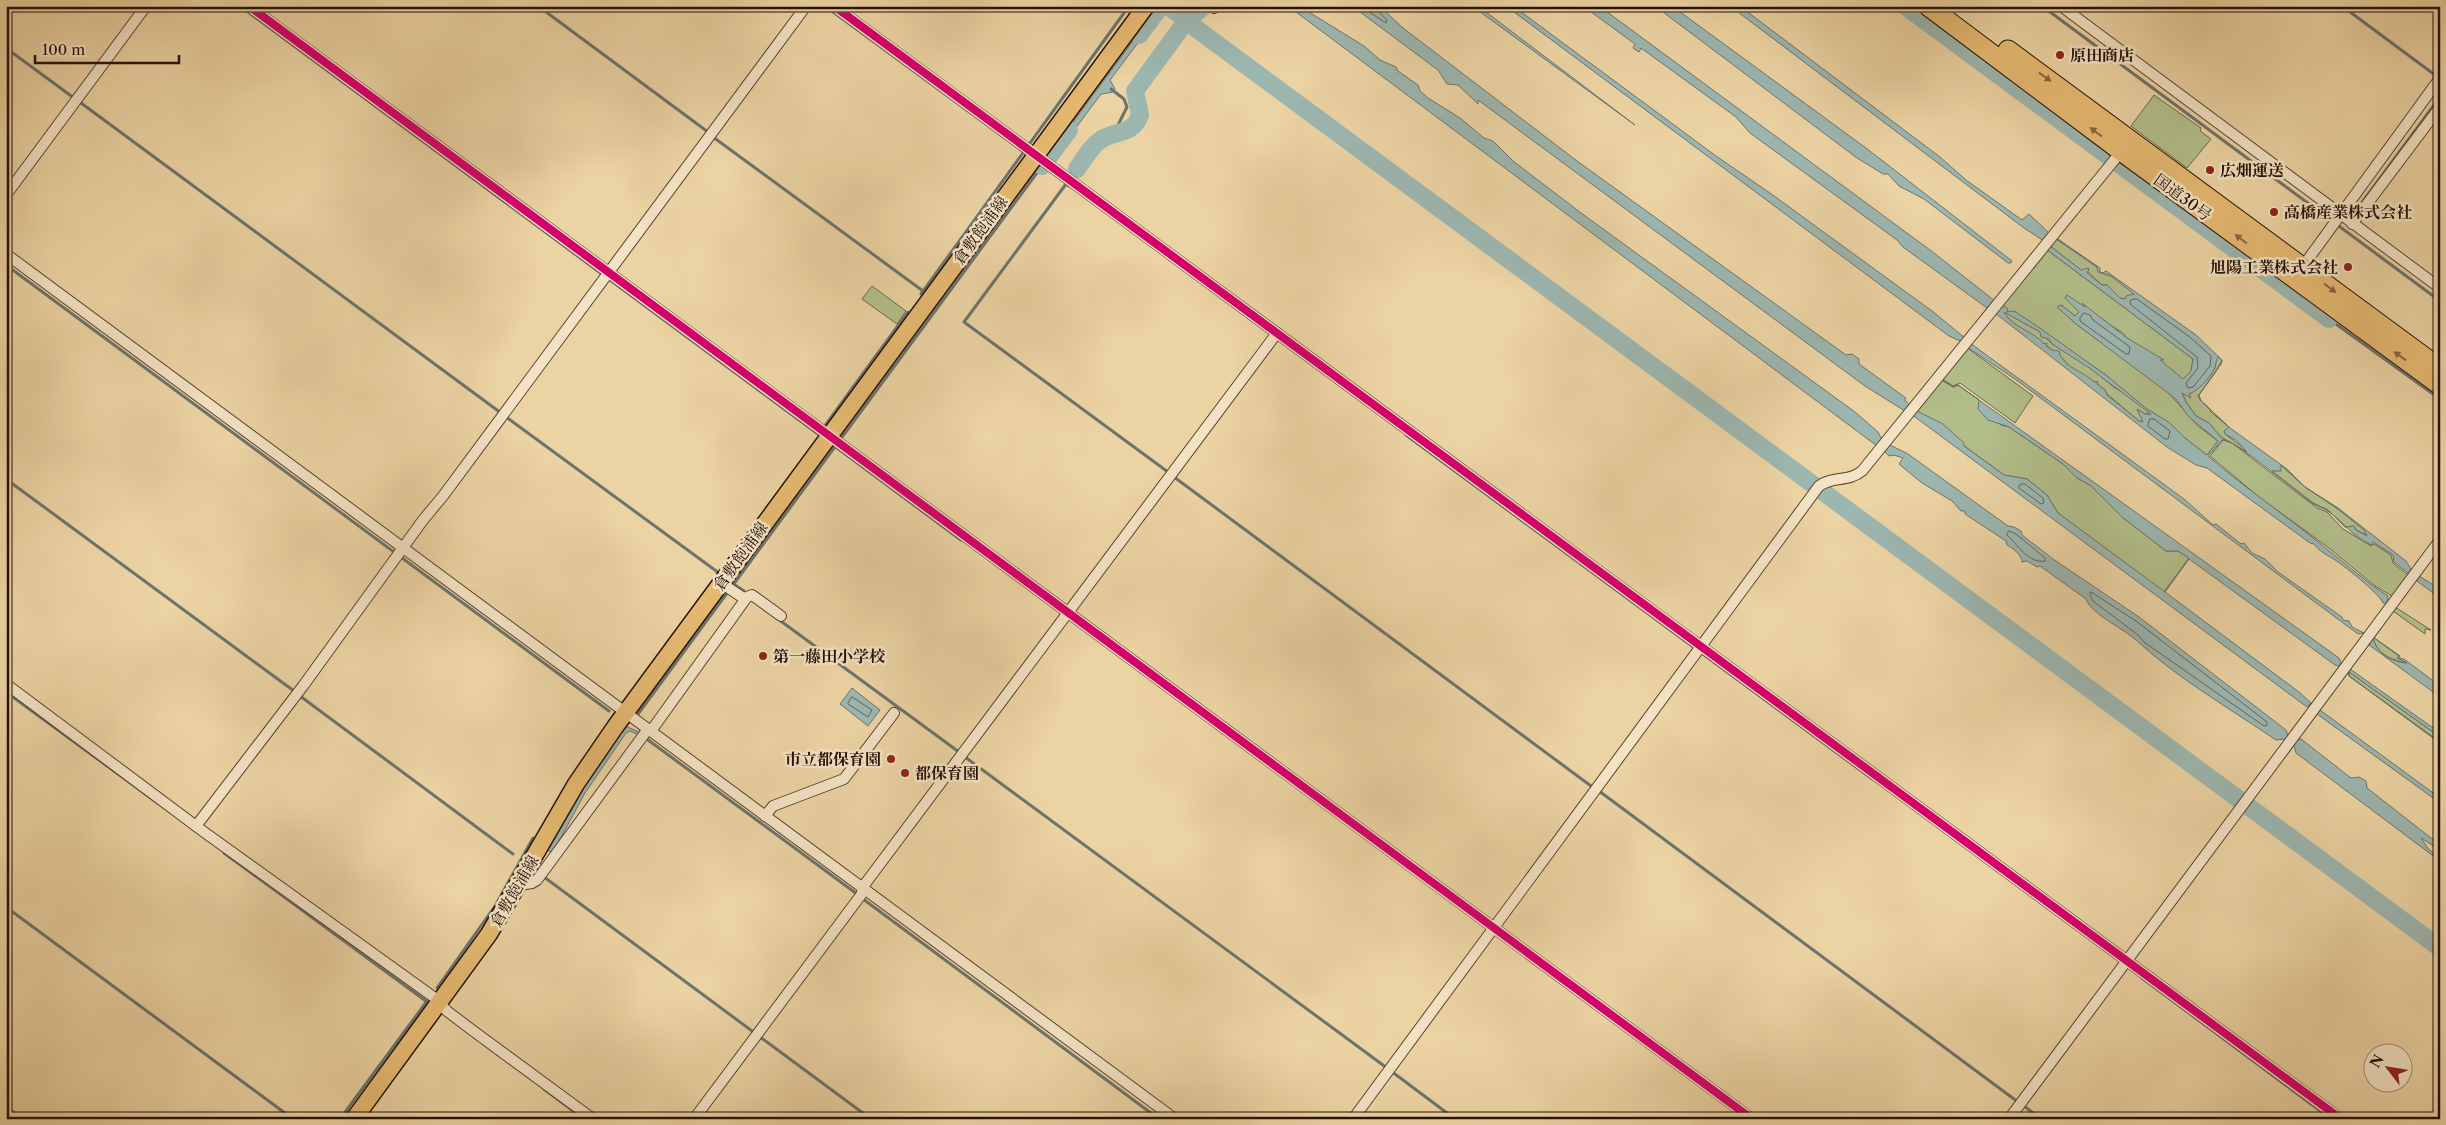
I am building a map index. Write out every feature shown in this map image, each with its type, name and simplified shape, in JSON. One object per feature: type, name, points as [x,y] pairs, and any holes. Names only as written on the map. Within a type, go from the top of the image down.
[{"type":"highway","name":"国道30号","points":[[1928,6],[2120,153],[2440,369]]},
{"type":"highway","name":"国道30号","points":[[1949,6],[2120,153]]},
{"type":"highway","name":"国道30号","points":[[2298,272],[2440,385]]},
{"type":"main road","name":"倉敷飽浦線","points":[[354,1119],[490,934],[520,885],[576,784],[625,713],[728,587],[836,440],[1036,154],[1146,6]]},
{"type":"street","points":[[6,196],[146,6]]},
{"type":"street","points":[[249,6],[606,275],[836,440],[1752,1119]]},
{"type":"street","points":[[196,826],[314,671],[399,552],[443,496],[806,6]]},
{"type":"street","points":[[834,6],[1070,179],[1700,650],[2125,963],[2341,1119]]},
{"type":"street","points":[[1211,6],[1214,8],[1215,6]]},
{"type":"street","points":[[2060,6],[2342,220],[2440,288]]},
{"type":"street","points":[[2342,220],[2438,84]]},
{"type":"street","points":[[2298,272],[2440,107]]},
{"type":"street","points":[[1353,1119],[1818,489],[1830,480],[1855,477],[1862,471],[2120,153]]},
{"type":"street","points":[[6,254],[399,552],[625,713],[646,733],[765,816],[1175,1119]]},
{"type":"street","points":[[694,1119],[864,889],[865,884],[1277,333]]},
{"type":"street","points":[[2009,1119],[2440,540]]},
{"type":"street","points":[[728,587],[745,599]]},
{"type":"street","points":[[520,885],[537,880],[745,599],[752,595],[781,616]]},
{"type":"street","points":[[6,684],[196,826],[440,1003],[472,1030],[593,1119]]},
{"type":"street","points":[[765,816],[773,806],[844,779],[894,713]]},
{"type":"street","points":[[6,1112],[15,1119]]},
{"type":"green space","points":[[2154,95],[2201,128],[2200,131],[2211,139],[2187,168],[2131,126]]},
{"type":"green space","points":[[2055,238],[2097,267],[2099,272],[2111,276],[2135,294],[2125,299],[2120,298],[2107,285],[2102,285],[2086,270],[2081,270],[2050,246]]},
{"type":"green space","points":[[2046,249],[2193,359],[2191,371],[2183,379],[2127,338],[2123,333],[2067,298],[2079,312],[2075,316],[2061,305],[2058,307],[2076,324],[2167,391],[2198,426],[2218,441],[2207,455],[2152,412],[2145,414],[2138,410],[2143,422],[2139,421],[2107,394],[2097,384],[2098,382],[2094,382],[2073,369],[2055,352],[2006,316],[2003,311],[2040,332],[2052,344],[2088,366],[2115,388],[2133,398],[2107,376],[2014,311],[2010,313],[2001,305]]},
{"type":"green space","points":[[872,286],[906,311],[897,324],[862,299]]},
{"type":"green space","points":[[1966,347],[2033,396],[2015,423],[1960,383],[1953,386],[1941,378]]},
{"type":"green space","points":[[2218,356],[2222,360],[2221,364],[2198,396],[2211,412],[2230,428],[2225,434],[2247,452],[2221,437],[2209,423],[2196,416],[2186,402],[2182,392],[2187,395],[2207,380],[2213,372]]},
{"type":"green space","points":[[1940,379],[1953,387],[1958,385],[1979,400],[2001,425],[2009,427],[2063,464],[2077,478],[2090,485],[2122,517],[2166,551],[2178,551],[2189,558],[2164,592],[2058,513],[2047,495],[2027,479],[2004,475],[1915,410]]},
{"type":"green space","points":[[2223,440],[2232,443],[2317,508],[2327,512],[2343,529],[2371,546],[2374,544],[2391,555],[2393,563],[2408,575],[2392,596],[2375,586],[2329,548],[2259,497],[2210,456]]},
{"type":"green space","points":[[2281,465],[2305,487],[2338,509],[2364,530],[2367,535],[2356,530],[2354,526],[2345,527],[2328,510],[2313,503],[2271,471]]},
{"type":"green space","points":[[2395,607],[2431,630],[2425,629],[2425,634],[2393,611]]},
{"type":"green space","points":[[2373,637],[2399,656],[2398,658],[2408,663],[2385,655],[2377,647]]},
{"type":"green space","points":[[2349,672],[2440,737],[2440,742],[2349,676]]},
{"type":"water","points":[[1288,6],[1310,6],[1309,11],[1312,14],[1364,46],[1380,60],[1396,67],[1398,71],[1418,85],[1420,91],[1428,98],[1460,118],[1484,138],[1493,141],[1513,161],[1581,213],[1855,412],[1878,432],[1882,440],[1877,446]]},
{"type":"water","points":[[1352,6],[1371,6],[1381,9],[1403,28],[1577,161],[1846,355],[1852,354],[1859,359],[1859,364],[1906,398],[1905,400],[1910,406],[1905,411],[1865,386],[1478,100],[1478,104],[1458,85],[1447,84],[1438,70]]},
{"type":"water","points":[[1472,6],[1478,6],[1635,125]]},
{"type":"water","points":[[1506,6],[1513,6],[1716,156],[1932,311],[1965,338],[1962,342],[1949,336]]},
{"type":"water","points":[[1583,6],[1599,6],[1934,253],[1995,301],[1987,308],[1750,133],[1736,117],[1641,48],[1639,52],[1633,48],[1635,44]]},
{"type":"water","points":[[1655,6],[1672,6],[1866,148],[2012,261],[2011,263],[2008,263],[1924,199],[1899,186],[1888,174],[1883,174],[1857,158]]},
{"type":"water","points":[[1730,6],[1741,7],[1940,157],[1966,180],[2022,220],[2029,214],[2050,234],[2044,241],[2024,228]]},
{"type":"water","points":[[1152,15],[1155,20],[1110,80],[1115,89],[1113,92],[1101,94],[1060,149],[1054,148]]},
{"type":"water","points":[[1087,148],[1093,152],[1074,178],[1070,176],[1070,166],[1080,151],[1084,151]]},
{"type":"water","points":[[2055,237],[2100,268],[2100,272],[2106,271],[2196,335],[2222,360],[2218,357],[2215,368],[2210,376],[2200,387],[2189,394],[2191,398],[2182,393],[2196,416],[2209,423],[2221,437],[2229,442],[2223,439],[2208,456],[2388,596],[2387,603],[2383,603],[2368,587],[2337,561],[2207,468],[2196,465],[2167,447],[1995,313]],"holes":[[[2055,238],[2097,267],[2098,272],[2111,276],[2134,294],[2126,296],[2125,299],[2120,298],[2107,285],[2102,285],[2087,273],[2088,268],[2081,270],[2050,246]],[[2046,249],[2193,359],[2191,371],[2183,379],[2160,360],[2164,360],[2127,338],[2082,303],[2085,307],[2067,295],[2065,298],[2079,312],[2075,316],[2061,305],[2057,307],[2076,324],[2176,399],[2188,416],[2218,441],[2207,455],[2185,438],[2170,423],[2147,409],[2107,376],[2014,311],[2007,312],[2008,309],[2002,305]],[[2004,312],[2040,332],[2041,337],[2049,339],[2052,344],[2088,367],[2151,414],[2145,414],[2137,409],[2143,422],[2139,421],[2107,395],[2105,390],[2097,384],[2098,382],[2094,382],[2064,361],[2059,351],[2052,350],[2046,346],[2047,343],[2044,344],[2036,336],[2007,317]]]},
{"type":"water","points":[[1970,343],[2184,499],[2213,525],[2216,524],[2241,544],[2244,543],[2252,553],[2265,559],[2278,572],[2342,617],[2343,620],[2349,621],[2352,627],[2364,633],[2358,634],[2015,379],[1967,347]]},
{"type":"water","points":[[2216,370],[2215,373],[2199,395],[2201,401],[2198,396]]},
{"type":"water","points":[[1940,379],[1915,410],[1943,424],[1964,443],[1964,446],[2004,475],[2027,479],[2047,495],[2058,513],[2299,692],[2311,703],[2307,707],[1911,414]]},
{"type":"water","points":[[1979,400],[2339,658],[2341,663],[2339,666],[2335,665],[2189,559],[2165,592],[2189,558],[2178,551],[2166,551],[2122,517],[2090,485],[2077,478],[2063,464],[2009,427],[1988,420],[1978,409]]},
{"type":"water","points":[[2229,427],[2287,469],[2305,487],[2281,465],[2281,471],[2272,471],[2313,503],[2328,510],[2333,515],[2316,506],[2236,446],[2247,452],[2236,440],[2225,434],[2224,431]]},
{"type":"water","points":[[1888,444],[1908,454],[2008,526],[2021,531],[2022,535],[2053,559],[2139,617],[2286,730],[2288,736],[2285,739],[2276,740],[2169,667],[2130,635],[2108,621],[2089,605],[2086,599],[2040,566],[2037,567],[2027,561],[2022,562],[2019,554],[2007,545],[2006,541],[1965,514],[1965,511],[1961,511],[1952,501],[1922,483],[1899,464],[1903,458],[1894,455],[1889,456],[1883,450]]},
{"type":"water","points":[[2305,487],[2338,508],[2406,561],[2411,569],[2408,573],[2394,562],[2393,555],[2373,542],[2372,545],[2359,538],[2346,527],[2354,526],[2356,530],[2367,536],[2364,530],[2338,509]]},
{"type":"water","points":[[2419,576],[2440,589],[2440,598],[2417,581]]},
{"type":"water","points":[[2373,637],[2400,656],[2399,658],[2404,659],[2440,686],[2440,697],[2369,645]],"holes":[[[2373,637],[2399,656],[2397,658],[2407,663],[2395,661],[2380,652]]]},
{"type":"water","points":[[2350,669],[2436,730],[2440,737],[2349,672],[2349,676],[2348,673]]},
{"type":"water","points":[[852,688],[880,710],[868,726],[840,704]]},
{"type":"water","points":[[2320,710],[2440,798],[2440,803],[2317,714]]},
{"type":"water","points":[[625,726],[639,732],[637,734],[630,731],[626,733],[585,793],[553,852],[546,850],[552,843],[588,780]]},
{"type":"water","points":[[2301,739],[2351,778],[2359,777],[2366,781],[2367,788],[2440,845],[2440,850],[2421,838],[2429,850],[2440,856],[2440,861],[2296,753],[2293,741]]},
{"type":"waterway","points":[[240,6],[818,434]]},
{"type":"waterway","points":[[538,6],[708,132]]},
{"type":"waterway","points":[[825,6],[1028,155]]},
{"type":"waterway","points":[[921,294],[1129,6]]},
{"type":"waterway","points":[[1139,35],[1161,6]]},
{"type":"waterway","points":[[1168,6],[1187,20],[1204,6]]},
{"type":"waterway","points":[[1905,6],[2329,319]]},
{"type":"waterway","points":[[2042,6],[2440,301]]},
{"type":"waterway","points":[[2342,6],[2435,75]]},
{"type":"waterway","points":[[1077,169],[1094,145],[1108,136],[1129,129],[1137,121],[1140,115],[1135,91],[1187,20],[2440,948]]},
{"type":"waterway","points":[[6,48],[74,98]]},
{"type":"waterway","points":[[1111,89],[1124,99],[1127,107],[1113,135]]},
{"type":"waterway","points":[[2352,216],[2440,97]]},
{"type":"waterway","points":[[81,103],[501,413]]},
{"type":"waterway","points":[[1042,166],[1069,130]]},
{"type":"waterway","points":[[713,137],[923,291]]},
{"type":"waterway","points":[[638,714],[1042,166]]},
{"type":"waterway","points":[[1069,186],[1066,184],[964,322],[1168,472]]},
{"type":"waterway","points":[[6,265],[609,711]]},
{"type":"waterway","points":[[824,427],[908,312]]},
{"type":"waterway","points":[[2329,319],[2440,399]]},
{"type":"waterway","points":[[506,417],[719,573]]},
{"type":"waterway","points":[[1406,435],[1871,778]]},
{"type":"waterway","points":[[833,445],[961,540]]},
{"type":"waterway","points":[[1174,477],[1591,786]]},
{"type":"waterway","points":[[6,479],[294,691]]},
{"type":"waterway","points":[[732,583],[744,591]]},
{"type":"waterway","points":[[778,619],[959,752]]},
{"type":"waterway","points":[[6,692],[159,804]]},
{"type":"waterway","points":[[300,696],[513,854]]},
{"type":"waterway","points":[[644,737],[857,894]]},
{"type":"waterway","points":[[965,757],[1387,1068]]},
{"type":"waterway","points":[[1599,791],[2018,1102]]},
{"type":"waterway","points":[[437,988],[495,906],[533,838],[537,840]]},
{"type":"waterway","points":[[224,853],[430,1004]]},
{"type":"waterway","points":[[544,877],[871,1119]]},
{"type":"waterway","points":[[863,899],[1159,1119]]},
{"type":"waterway","points":[[6,907],[293,1119]]},
{"type":"waterway","points":[[2142,978],[2331,1119]]},
{"type":"waterway","points":[[340,1119],[427,1001]]},
{"type":"waterway","points":[[1391,1071],[1455,1119]]},
{"type":"waterway","points":[[544,1089],[584,1119]]},
{"type":"waterway","points":[[2024,1106],[2041,1119]]},
{"type":"cycle path","points":[[249,6],[1752,1119]]},
{"type":"cycle path","points":[[834,6],[2341,1119]]},
{"type":"place","name":"原田商店","points":[[2060,55]]},
{"type":"place","name":"広畑運送","points":[[2210,170]]},
{"type":"place","name":"高橋産業株式会社","points":[[2274,212]]},
{"type":"place","name":"旭陽工業株式会社","points":[[2348,267]]},
{"type":"place","name":"第一藤田小学校","points":[[763,656]]},
{"type":"place","name":"市立都保育園","points":[[891,759]]},
{"type":"place","name":"都保育園","points":[[905,773]]}]
